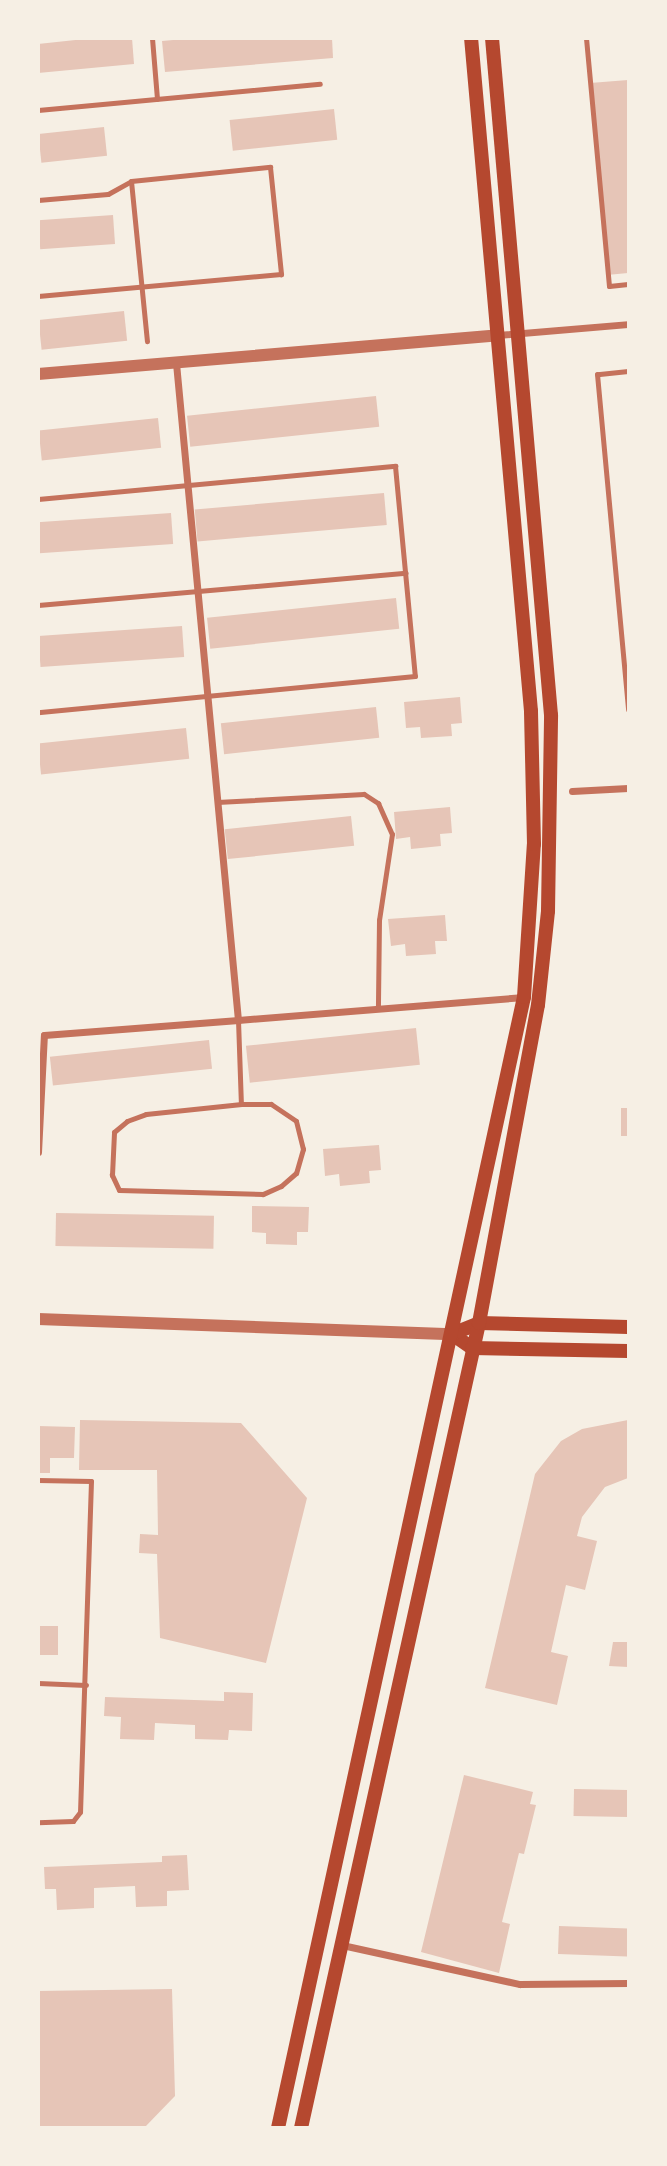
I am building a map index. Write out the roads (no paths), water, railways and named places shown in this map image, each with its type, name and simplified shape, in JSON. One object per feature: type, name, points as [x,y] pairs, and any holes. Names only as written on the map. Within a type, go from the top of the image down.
[{"type":"main road","points":[[278,2127],[524,997],[534,786],[471,38]]},
{"type":"main road","points":[[301,2127],[479,1323],[538,1005],[548,911],[551,715],[492,38]]},
{"type":"main road","points":[[524,997],[538,1005]]},
{"type":"main road","points":[[452,1334],[479,1323],[628,1327]]},
{"type":"main road","points":[[452,1334],[472,1348],[628,1351]]},
{"type":"street","points":[[38,374],[628,324]]},
{"type":"street","points":[[176,363],[237,1020]]},
{"type":"street","points":[[572,791],[628,788]]},
{"type":"street","points":[[38,1152],[44,1035],[524,997]]},
{"type":"street","points":[[38,1319],[452,1334]]},
{"type":"street","points":[[342,1945],[520,1984],[628,1983]]},
{"type":"lane","points":[[152,38],[157,99]]},
{"type":"lane","points":[[586,38],[609,286],[628,284]]},
{"type":"lane","points":[[38,110],[320,84]]},
{"type":"lane","points":[[38,200],[107,194],[131,181],[270,167],[281,274],[38,296]]},
{"type":"lane","points":[[131,181],[147,341]]},
{"type":"lane","points":[[628,371],[597,374],[628,710]]},
{"type":"lane","points":[[38,499],[396,466],[415,676],[38,712]]},
{"type":"lane","points":[[38,605],[405,573]]},
{"type":"lane","points":[[217,802],[364,794],[378,803],[392,834],[379,920],[378,1008]]},
{"type":"lane","points":[[237,1020],[241,1104]]},
{"type":"lane","points":[[241,1104],[271,1104],[296,1121],[303,1149],[296,1173],[281,1186],[263,1194],[119,1189],[112,1175],[114,1132],[127,1121],[146,1114],[241,1104]]},
{"type":"lane","points":[[38,1480],[91,1481],[80,1812],[73,1821],[38,1822]]},
{"type":"lane","points":[[38,1683],[86,1685]]}]
